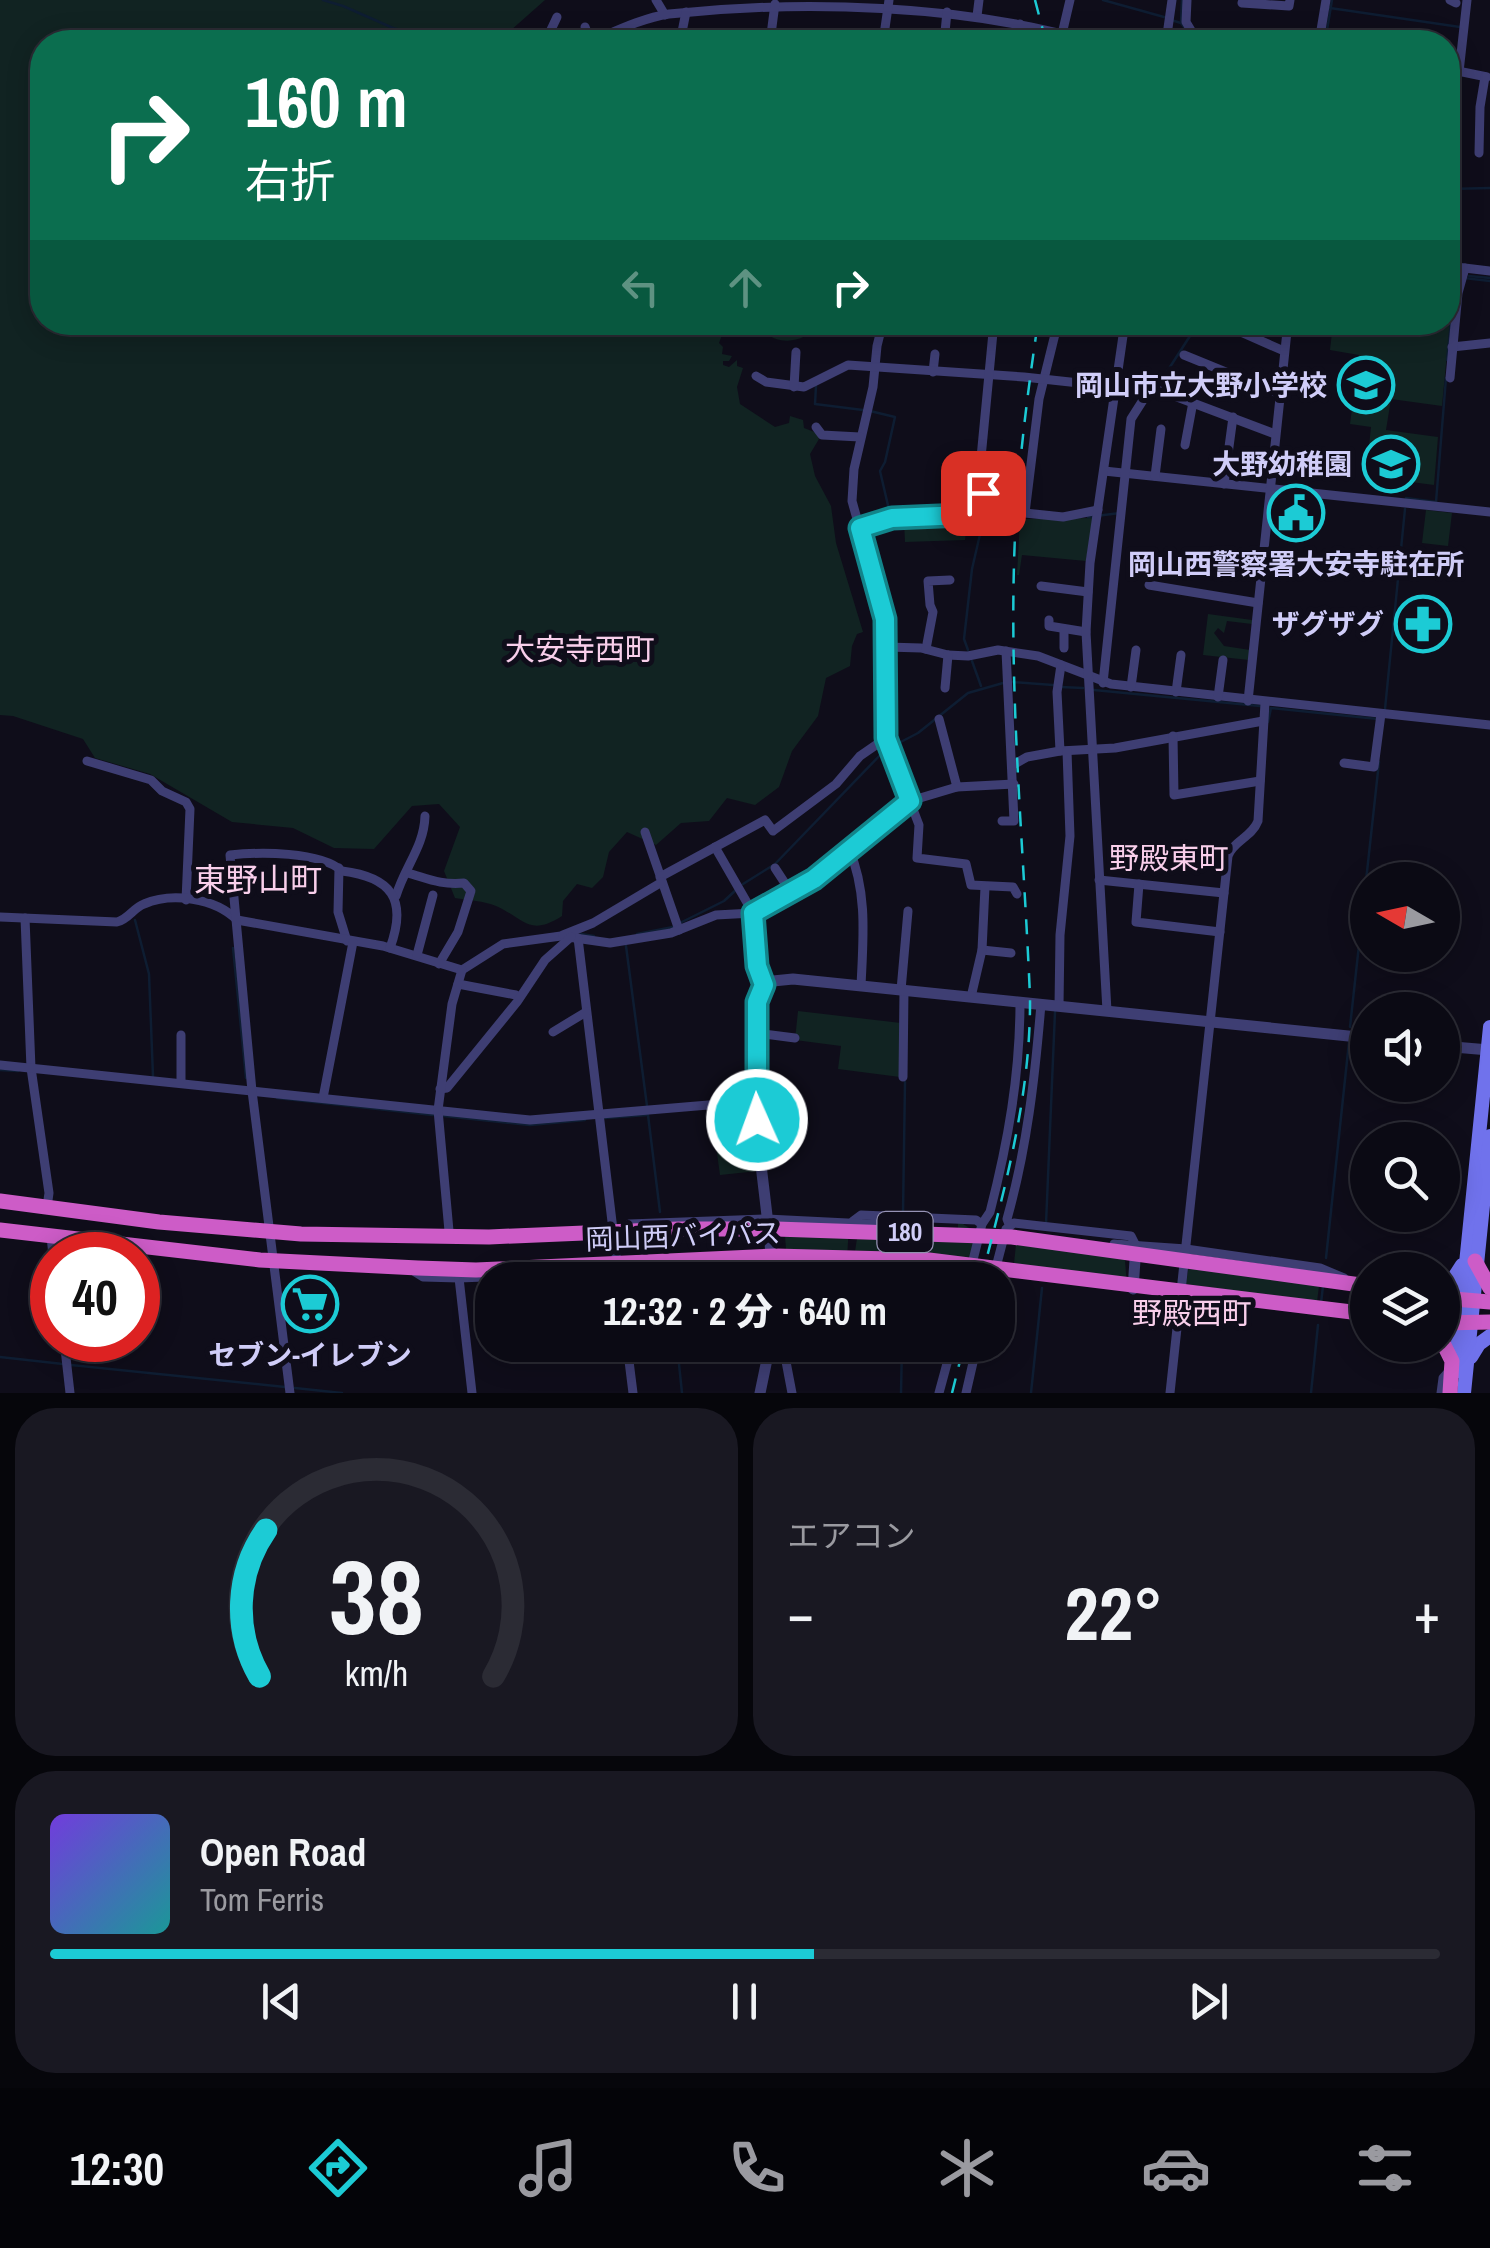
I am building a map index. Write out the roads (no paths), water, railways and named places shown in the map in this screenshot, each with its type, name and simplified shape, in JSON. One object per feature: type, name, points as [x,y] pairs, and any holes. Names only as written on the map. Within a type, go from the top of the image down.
[{"type":"highway","name":"岡山西バイパス","points":[[0,1200],[159,1222],[272,1233],[376,1237],[776,1229],[1012,1237],[1350,1283]]},
{"type":"highway","name":"岡山西バイパス","points":[[0,1230],[30,1234]]},
{"type":"highway","name":"岡山西バイパス","points":[[160,1249],[274,1261],[476,1270],[775,1256],[893,1258],[1008,1268],[1350,1311]]},
{"type":"highway","points":[[1470,1261],[1490,1288]]},
{"type":"highway","points":[[1460,1299],[1490,1302]]},
{"type":"highway","points":[[1460,1322],[1490,1322]]},
{"type":"highway","points":[[1454,1362],[1459,1392]]},
{"type":"main road","points":[[1459,1392],[1490,1028]]},
{"type":"main road","points":[[1460,1272],[1470,1261],[1490,1136]]},
{"type":"main road","points":[[1457,1367],[1466,1322]]},
{"type":"main road","points":[[1457,1367],[1490,1336]]},
{"type":"street","points":[[656,0],[665,14]]},
{"type":"street","points":[[977,16],[979,0]]},
{"type":"street","points":[[1063,30],[1070,0]]},
{"type":"street","points":[[1168,30],[1172,0]]},
{"type":"street","points":[[1187,0],[1186,22],[1191,30]]},
{"type":"street","points":[[1242,0],[1289,6],[1290,0]]},
{"type":"street","points":[[1321,30],[1326,0]]},
{"type":"street","points":[[1460,41],[1467,0]]},
{"type":"street","points":[[622,30],[665,14],[686,14],[702,5],[761,2],[774,8],[933,6],[946,14],[977,16],[1041,30]]},
{"type":"street","points":[[771,30],[774,8]]},
{"type":"street","points":[[683,30],[686,14]]},
{"type":"street","points":[[945,30],[946,14]]},
{"type":"street","points":[[549,30],[557,16]]},
{"type":"street","points":[[1020,26],[1020,30]]},
{"type":"street","points":[[1460,72],[1488,77],[1480,107],[1479,153]]},
{"type":"street","points":[[1460,272],[1490,271]]},
{"type":"street","points":[[1460,287],[1464,274]]},
{"type":"street","points":[[881,335],[852,481],[852,501],[880,594],[887,647],[886,738],[919,825],[917,858],[966,864],[970,885],[1013,887],[1016,894]]},
{"type":"street","points":[[963,515],[978,489],[993,335]]},
{"type":"street","points":[[1055,335],[1043,382],[1025,514],[1063,517],[1098,513]]},
{"type":"street","points":[[1107,1011],[1086,632],[1123,335]]},
{"type":"street","points":[[1247,335],[1284,352]]},
{"type":"street","points":[[1248,701],[1286,335]]},
{"type":"street","points":[[1450,378],[1453,335]]},
{"type":"street","points":[[1452,347],[1490,344]]},
{"type":"street","points":[[794,387],[796,352]]},
{"type":"street","points":[[932,372],[935,354]]},
{"type":"street","points":[[1184,355],[1280,394]]},
{"type":"street","points":[[756,376],[794,387],[810,385],[848,365],[1116,387],[1132,383],[1275,434]]},
{"type":"street","points":[[1103,683],[1131,419],[1153,388]]},
{"type":"street","points":[[1184,445],[1193,402]]},
{"type":"street","points":[[1224,484],[1233,418]]},
{"type":"street","points":[[816,427],[822,436],[860,438]]},
{"type":"street","points":[[1155,476],[1161,429]]},
{"type":"street","points":[[1104,471],[1490,512]]},
{"type":"street","points":[[978,489],[983,493],[986,514],[1012,512]]},
{"type":"street","points":[[860,528],[892,518],[963,515]]},
{"type":"street","points":[[963,515],[980,525]]},
{"type":"street","points":[[926,649],[934,612],[928,580],[950,580]]},
{"type":"street","points":[[1041,586],[1088,592]]},
{"type":"street","points":[[1149,586],[1258,604]]},
{"type":"street","points":[[1049,620],[1049,626],[1086,632]]},
{"type":"street","points":[[1064,628],[1064,648]]},
{"type":"street","points":[[887,647],[926,649],[948,655],[1006,651],[1038,656],[1103,683],[1380,718],[1490,725]]},
{"type":"street","points":[[1131,687],[1136,650]]},
{"type":"street","points":[[1002,822],[1014,821],[1006,651]]},
{"type":"street","points":[[944,688],[948,655]]},
{"type":"street","points":[[1176,692],[1181,655]]},
{"type":"street","points":[[1218,697],[1223,660]]},
{"type":"street","points":[[1059,1006],[1060,935],[1070,836],[1057,692],[1061,665]]},
{"type":"street","points":[[1170,1393],[1230,849],[1255,829],[1258,821],[1265,703]]},
{"type":"street","points":[[1344,763],[1374,767],[1380,718]]},
{"type":"street","points":[[939,719],[958,787]]},
{"type":"street","points":[[1013,765],[1026,757],[1091,751],[1263,720]]},
{"type":"street","points":[[1173,736],[1174,795],[1260,781]]},
{"type":"street","points":[[443,1088],[517,1002],[544,960],[570,937],[765,820],[773,831],[836,784],[860,756],[886,738]]},
{"type":"street","points":[[86,760],[151,780],[162,791],[186,802],[190,809],[186,900]]},
{"type":"street","points":[[450,1231],[438,1110],[452,1004],[462,970],[503,944],[570,937],[610,944],[716,915],[753,913],[792,894],[910,801],[958,787],[1014,784]]},
{"type":"street","points":[[390,948],[399,885],[408,873],[411,857],[424,840],[425,816]]},
{"type":"street","points":[[645,832],[678,927]]},
{"type":"street","points":[[715,847],[753,913],[757,966],[764,985],[757,1002],[756,1101],[772,1262]]},
{"type":"street","points":[[849,850],[863,899],[861,986]]},
{"type":"street","points":[[290,1393],[252,1090],[230,855],[278,853],[332,863],[380,880],[396,899]]},
{"type":"street","points":[[323,1098],[350,941],[338,912],[339,868]]},
{"type":"street","points":[[775,868],[792,894]]},
{"type":"street","points":[[408,873],[437,882],[464,883],[471,891],[458,932],[439,964]]},
{"type":"street","points":[[1099,880],[1224,893]]},
{"type":"street","points":[[1139,884],[1136,922],[1220,932]]},
{"type":"street","points":[[972,997],[982,950],[985,887]]},
{"type":"street","points":[[417,955],[433,895]]},
{"type":"street","points":[[0,917],[117,922],[126,920],[146,902],[186,900],[219,906],[236,920],[390,948],[462,970]]},
{"type":"street","points":[[903,1077],[902,990],[908,911]]},
{"type":"street","points":[[25,918],[31,1071],[49,1192],[47,1207]]},
{"type":"street","points":[[570,937],[586,1012],[616,1262]]},
{"type":"street","points":[[982,950],[1010,953]]},
{"type":"street","points":[[764,985],[784,978],[1350,1036]]},
{"type":"street","points":[[458,984],[516,994]]},
{"type":"street","points":[[972,1262],[982,1224],[990,1212],[1013,1113],[1020,1002]]},
{"type":"street","points":[[998,1262],[1025,1144],[1042,1004]]},
{"type":"street","points":[[553,1032],[586,1012]]},
{"type":"street","points":[[756,1034],[795,1038]]},
{"type":"street","points":[[181,1035],[181,1083]]},
{"type":"street","points":[[1460,1048],[1489,1050]]},
{"type":"street","points":[[0,1065],[530,1120],[756,1101]]},
{"type":"street","points":[[849,1262],[853,1222],[861,1215],[976,1220],[982,1224]]},
{"type":"street","points":[[376,1237],[767,1219],[957,1229]]},
{"type":"street","points":[[1009,1224],[1131,1236],[1136,1246],[1133,1289]]},
{"type":"street","points":[[1033,1234],[1186,1249],[1320,1268],[1350,1280]]},
{"type":"street","points":[[408,1268],[423,1276],[475,1278]]},
{"type":"street","points":[[458,1278],[472,1393]]},
{"type":"street","points":[[1015,1279],[1133,1289],[1317,1314],[1350,1313]]},
{"type":"street","points":[[67,1362],[70,1393]]},
{"type":"street","points":[[629,1362],[633,1393]]},
{"type":"street","points":[[760,1393],[767,1362]]},
{"type":"street","points":[[786,1362],[792,1393]]},
{"type":"street","points":[[939,1393],[947,1362]]},
{"type":"street","points":[[966,1393],[974,1362]]},
{"type":"street","points":[[1441,1393],[1443,1378],[1457,1367]]},
{"type":"waterway","points":[[323,0],[400,30]]},
{"type":"waterway","points":[[1103,0],[1164,17]]},
{"type":"waterway","points":[[1182,0],[1181,23],[1186,30]]},
{"type":"waterway","points":[[1327,30],[1332,0]]},
{"type":"waterway","points":[[1330,8],[1460,27]]},
{"type":"waterway","points":[[1171,20],[1181,23]]},
{"type":"waterway","points":[[1460,189],[1490,188]]},
{"type":"waterway","points":[[1469,276],[1490,278]]},
{"type":"waterway","points":[[1464,278],[1490,281]]},
{"type":"waterway","points":[[1159,384],[1191,335]]},
{"type":"waterway","points":[[1447,360],[1450,335]]},
{"type":"waterway","points":[[1406,498],[1436,502],[1446,378]]},
{"type":"waterway","points":[[816,386],[815,404],[863,410]]},
{"type":"waterway","points":[[870,411],[895,417],[880,471],[890,514]]},
{"type":"waterway","points":[[1385,709],[1405,509]]},
{"type":"waterway","points":[[1088,517],[1120,513]]},
{"type":"waterway","points":[[1008,517],[1025,517]]},
{"type":"waterway","points":[[968,650],[964,639],[981,530]]},
{"type":"waterway","points":[[972,661],[981,686]]},
{"type":"waterway","points":[[1011,682],[1053,685]]},
{"type":"waterway","points":[[895,745],[918,733],[968,693],[1003,683]]},
{"type":"waterway","points":[[1061,687],[1083,688]]},
{"type":"waterway","points":[[1094,690],[1260,706]]},
{"type":"waterway","points":[[1268,722],[1271,708],[1378,719]]},
{"type":"waterway","points":[[743,884],[775,864],[885,750]]},
{"type":"waterway","points":[[1354,992],[1379,762]]},
{"type":"waterway","points":[[680,923],[724,901],[737,889]]},
{"type":"waterway","points":[[135,920],[149,974],[153,1076]]},
{"type":"waterway","points":[[637,934],[673,927]]},
{"type":"waterway","points":[[581,934],[594,936]]},
{"type":"waterway","points":[[626,946],[647,1106]]},
{"type":"waterway","points":[[233,948],[246,1078]]},
{"type":"waterway","points":[[1046,1224],[1055,1012]]},
{"type":"waterway","points":[[1326,1258],[1349,1042]]},
{"type":"waterway","points":[[0,1070],[18,1071]]},
{"type":"waterway","points":[[903,1213],[905,1082]]},
{"type":"waterway","points":[[277,1098],[433,1115]]},
{"type":"waterway","points":[[605,1118],[647,1115]]},
{"type":"waterway","points":[[648,1115],[660,1212]]},
{"type":"waterway","points":[[444,1116],[530,1125],[585,1120]]},
{"type":"waterway","points":[[1321,1303],[1323,1286]]},
{"type":"waterway","points":[[1031,1393],[1042,1288]]},
{"type":"waterway","points":[[1311,1393],[1318,1325]]},
{"type":"waterway","points":[[0,1357],[63,1364]]},
{"type":"waterway","points":[[679,1362],[682,1393]]},
{"type":"waterway","points":[[901,1393],[902,1362]]},
{"type":"waterway","points":[[71,1365],[285,1387]]},
{"type":"waterway","points":[[295,1388],[342,1393]]},
{"type":"railway","points":[[1035,0],[1043,30]]},
{"type":"railway","points":[[986,1262],[1015,1140],[1029,1033],[1013,618],[1019,473],[1036,335]]},
{"type":"railway","points":[[952,1393],[960,1362]]},
{"type":"place","name":"岡山市立大野小学校","points":[[1366,385]]},
{"type":"place","name":"大野幼稚園","points":[[1391,464]]},
{"type":"place","name":"岡山西警察署大安寺駐在所","points":[[1296,513]]},
{"type":"place","name":"ザグザグ","points":[[1423,624]]},
{"type":"place","name":"セブン-イレブン","points":[[310,1304]]},
{"type":"district","name":"大安寺西町","points":[[580,649]]},
{"type":"district","name":"野殿東町","points":[[1169,858]]},
{"type":"district","name":"東野山町","points":[[258,879]]},
{"type":"district","name":"野殿西町","points":[[1192,1313]]}]
